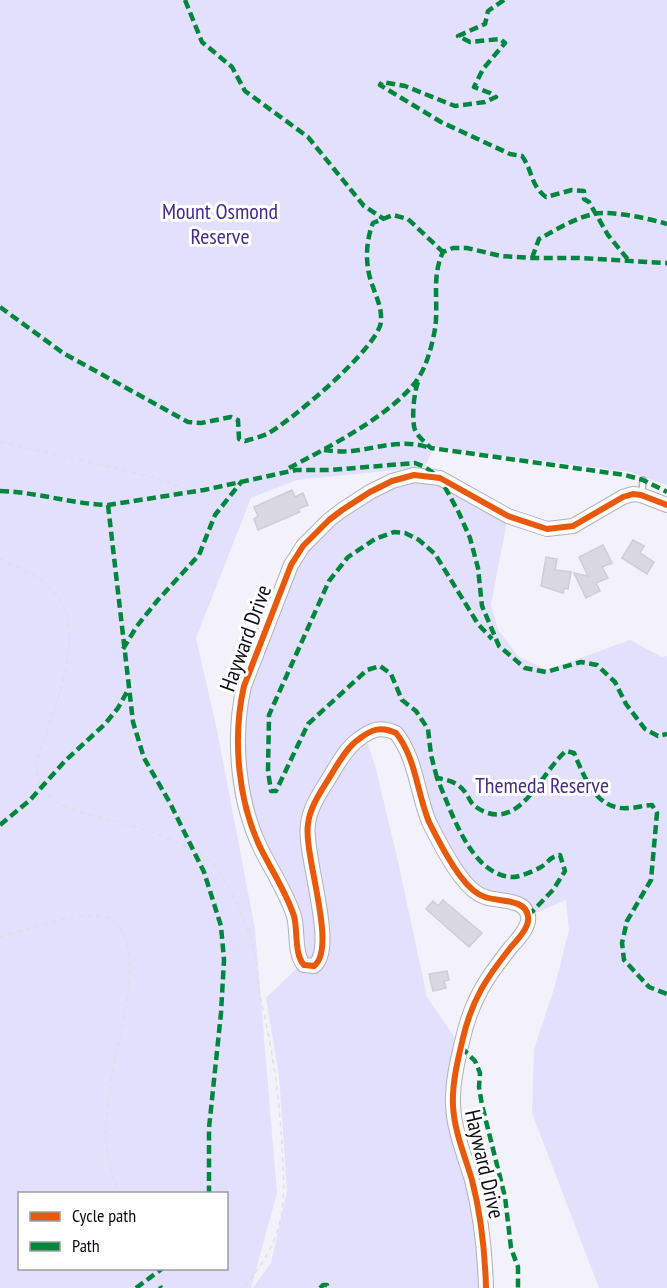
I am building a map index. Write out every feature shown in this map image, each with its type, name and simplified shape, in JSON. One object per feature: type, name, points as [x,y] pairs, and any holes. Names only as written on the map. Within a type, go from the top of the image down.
[{"type":"street","name":"Hayward Drive","points":[[486,1288],[485,1250],[472,1182],[455,1120],[454,1083],[460,1047],[473,1001],[493,970],[523,932],[528,916],[524,908],[517,903],[502,902],[478,894],[460,876],[429,822],[406,748],[396,733],[379,728],[356,741],[334,770],[310,812],[308,846],[319,904],[322,939],[320,961],[312,967],[304,965],[299,957],[293,915],[261,849],[248,816],[237,730],[239,707],[244,686],[291,565],[303,546],[329,520],[370,492],[392,481],[414,475],[440,478],[508,516],[548,528],[573,526],[623,497],[633,494],[641,495]]},
{"type":"street","points":[[641,495],[667,505]]},
{"type":"lane","points":[[641,495],[643,480]]},
{"type":"path","points":[[0,442],[124,470],[190,490]]},
{"type":"path","points":[[0,559],[46,584],[57,594],[65,611],[68,627],[69,656],[36,762],[36,775],[41,788],[69,810],[116,821],[153,833],[207,858],[216,868],[241,913],[254,948],[278,1094],[284,1184],[280,1220],[273,1241],[263,1262],[243,1288]]},
{"type":"path","points":[[0,937],[86,916],[103,916],[118,924],[125,936],[129,947],[129,977],[125,1016],[112,1075],[106,1141],[117,1192]]},
{"type":"path","points":[[147,1270],[162,1288]]},
{"type":"green space","name":"Mount Osmond Reserve","points":[[0,0],[667,0],[667,485],[630,472],[434,447],[425,467],[297,480],[251,498],[196,638],[217,730],[255,929],[277,1193],[251,1288],[0,1288]]},
{"type":"green space","name":"Themeda Reserve","points":[[427,475],[508,516],[491,605],[498,630],[518,656],[547,670],[630,640],[662,657],[667,656],[667,1288],[599,1288],[532,1113],[534,1049],[555,986],[569,930],[566,900],[528,916],[460,876],[396,733],[365,735],[376,769],[399,866],[427,997],[461,1047],[454,1083],[486,1288],[253,1288],[271,1263],[287,1191],[279,1075],[266,998],[302,963],[297,931],[261,848],[241,774],[244,686],[291,565],[356,500]]},
{"type":"building","points":[[292,490],[295,497],[303,493],[308,505],[298,509],[300,512],[258,530],[254,519],[258,516],[254,507]]},
{"type":"building","points":[[633,540],[644,546],[640,553],[654,562],[647,574],[622,558]]},
{"type":"building","points":[[603,545],[612,563],[602,567],[608,578],[596,583],[600,591],[586,598],[574,573],[588,576],[579,557]]},
{"type":"building","points":[[546,557],[557,559],[555,570],[571,572],[568,589],[564,588],[563,593],[541,586]]},
{"type":"building","points":[[443,900],[482,933],[469,947],[426,909],[433,901],[438,906]]},
{"type":"building","points":[[447,971],[449,980],[444,981],[446,988],[433,991],[429,974]]},
{"type":"marked path","points":[[185,0],[202,42],[232,67],[245,91],[308,137],[364,206],[384,219]]},
{"type":"marked path","points":[[504,0],[488,11],[485,24],[458,36],[470,42],[500,39],[505,43],[483,69],[474,87],[496,97],[485,102],[455,106],[405,86],[382,82],[380,85],[441,122],[510,154],[522,156],[534,183],[546,197],[572,190],[584,191],[584,199],[589,202],[608,235],[630,262]]},
{"type":"marked path","points":[[532,258],[539,239],[579,218],[601,213],[620,214],[667,224]]},
{"type":"marked path","points":[[0,307],[63,353],[188,422],[201,423],[231,417],[238,420],[239,439],[245,441],[267,434],[295,415],[332,383],[365,349],[376,334],[381,322],[381,312],[368,271],[367,255],[368,239],[373,223],[393,215],[408,219],[443,252]]},
{"type":"marked path","points":[[289,468],[340,441],[376,418],[392,406],[417,380],[426,362],[434,335],[437,271],[443,252],[453,248],[467,248],[501,256],[667,263]]},
{"type":"marked path","points":[[418,382],[415,392],[414,426],[418,435],[431,448],[625,475],[643,480],[667,492]]},
{"type":"marked path","points":[[324,450],[349,451],[399,444],[427,447]]},
{"type":"marked path","points":[[0,491],[108,505],[204,490],[296,470],[331,470],[415,463],[440,478],[459,513],[470,538],[478,568],[482,606],[499,646],[525,668],[546,672],[581,662],[597,665],[615,682],[626,704],[645,729],[658,736],[667,734]]},
{"type":"marked path","points":[[123,649],[137,626],[157,601],[199,555],[215,515],[242,481]]},
{"type":"marked path","points":[[108,505],[133,722],[144,758],[170,803],[204,872],[221,926],[224,960],[209,1128],[209,1192]]},
{"type":"marked path","points":[[437,778],[428,729],[416,711],[402,700],[391,674],[380,666],[367,670],[308,724],[276,791],[271,791],[268,771],[269,715],[329,581],[348,557],[375,539],[394,532],[405,533],[419,540],[435,554],[478,624],[492,639]]},
{"type":"marked path","points":[[0,825],[30,800],[65,761],[105,724],[118,708],[128,690]]},
{"type":"marked path","points":[[528,916],[553,890],[565,871],[560,855],[553,857],[538,869],[514,877],[497,873],[484,865],[464,838],[437,778],[459,786],[476,807],[491,814],[505,814],[517,808],[527,798],[566,751],[574,753],[593,791],[600,799],[618,808],[652,805],[657,813],[651,880],[627,921],[622,943],[624,960],[649,987],[667,994]]},
{"type":"marked path","points":[[461,1047],[475,1061],[480,1073],[479,1087],[482,1105],[505,1197],[511,1248],[518,1267],[518,1288]]},
{"type":"marked path","points":[[136,1288],[160,1270]]},
{"type":"marked path","points":[[320,1288],[323,1285],[327,1285],[327,1288]]},
{"type":"cycle path","points":[[486,1288],[480,1220],[472,1180],[455,1124],[453,1088],[459,1054],[471,1012],[488,979],[525,929],[528,920],[526,910],[517,903],[481,896],[463,880],[448,858],[429,822],[412,764],[403,743],[396,733],[386,730],[372,731],[347,750],[320,792],[311,811],[308,838],[322,940],[320,956],[314,966],[304,965],[297,949],[294,916],[253,831],[242,790],[238,727],[244,686],[291,565],[303,546],[342,510],[392,481],[414,475],[440,478],[508,516],[547,529],[573,526],[623,497],[633,494],[667,505]]}]
